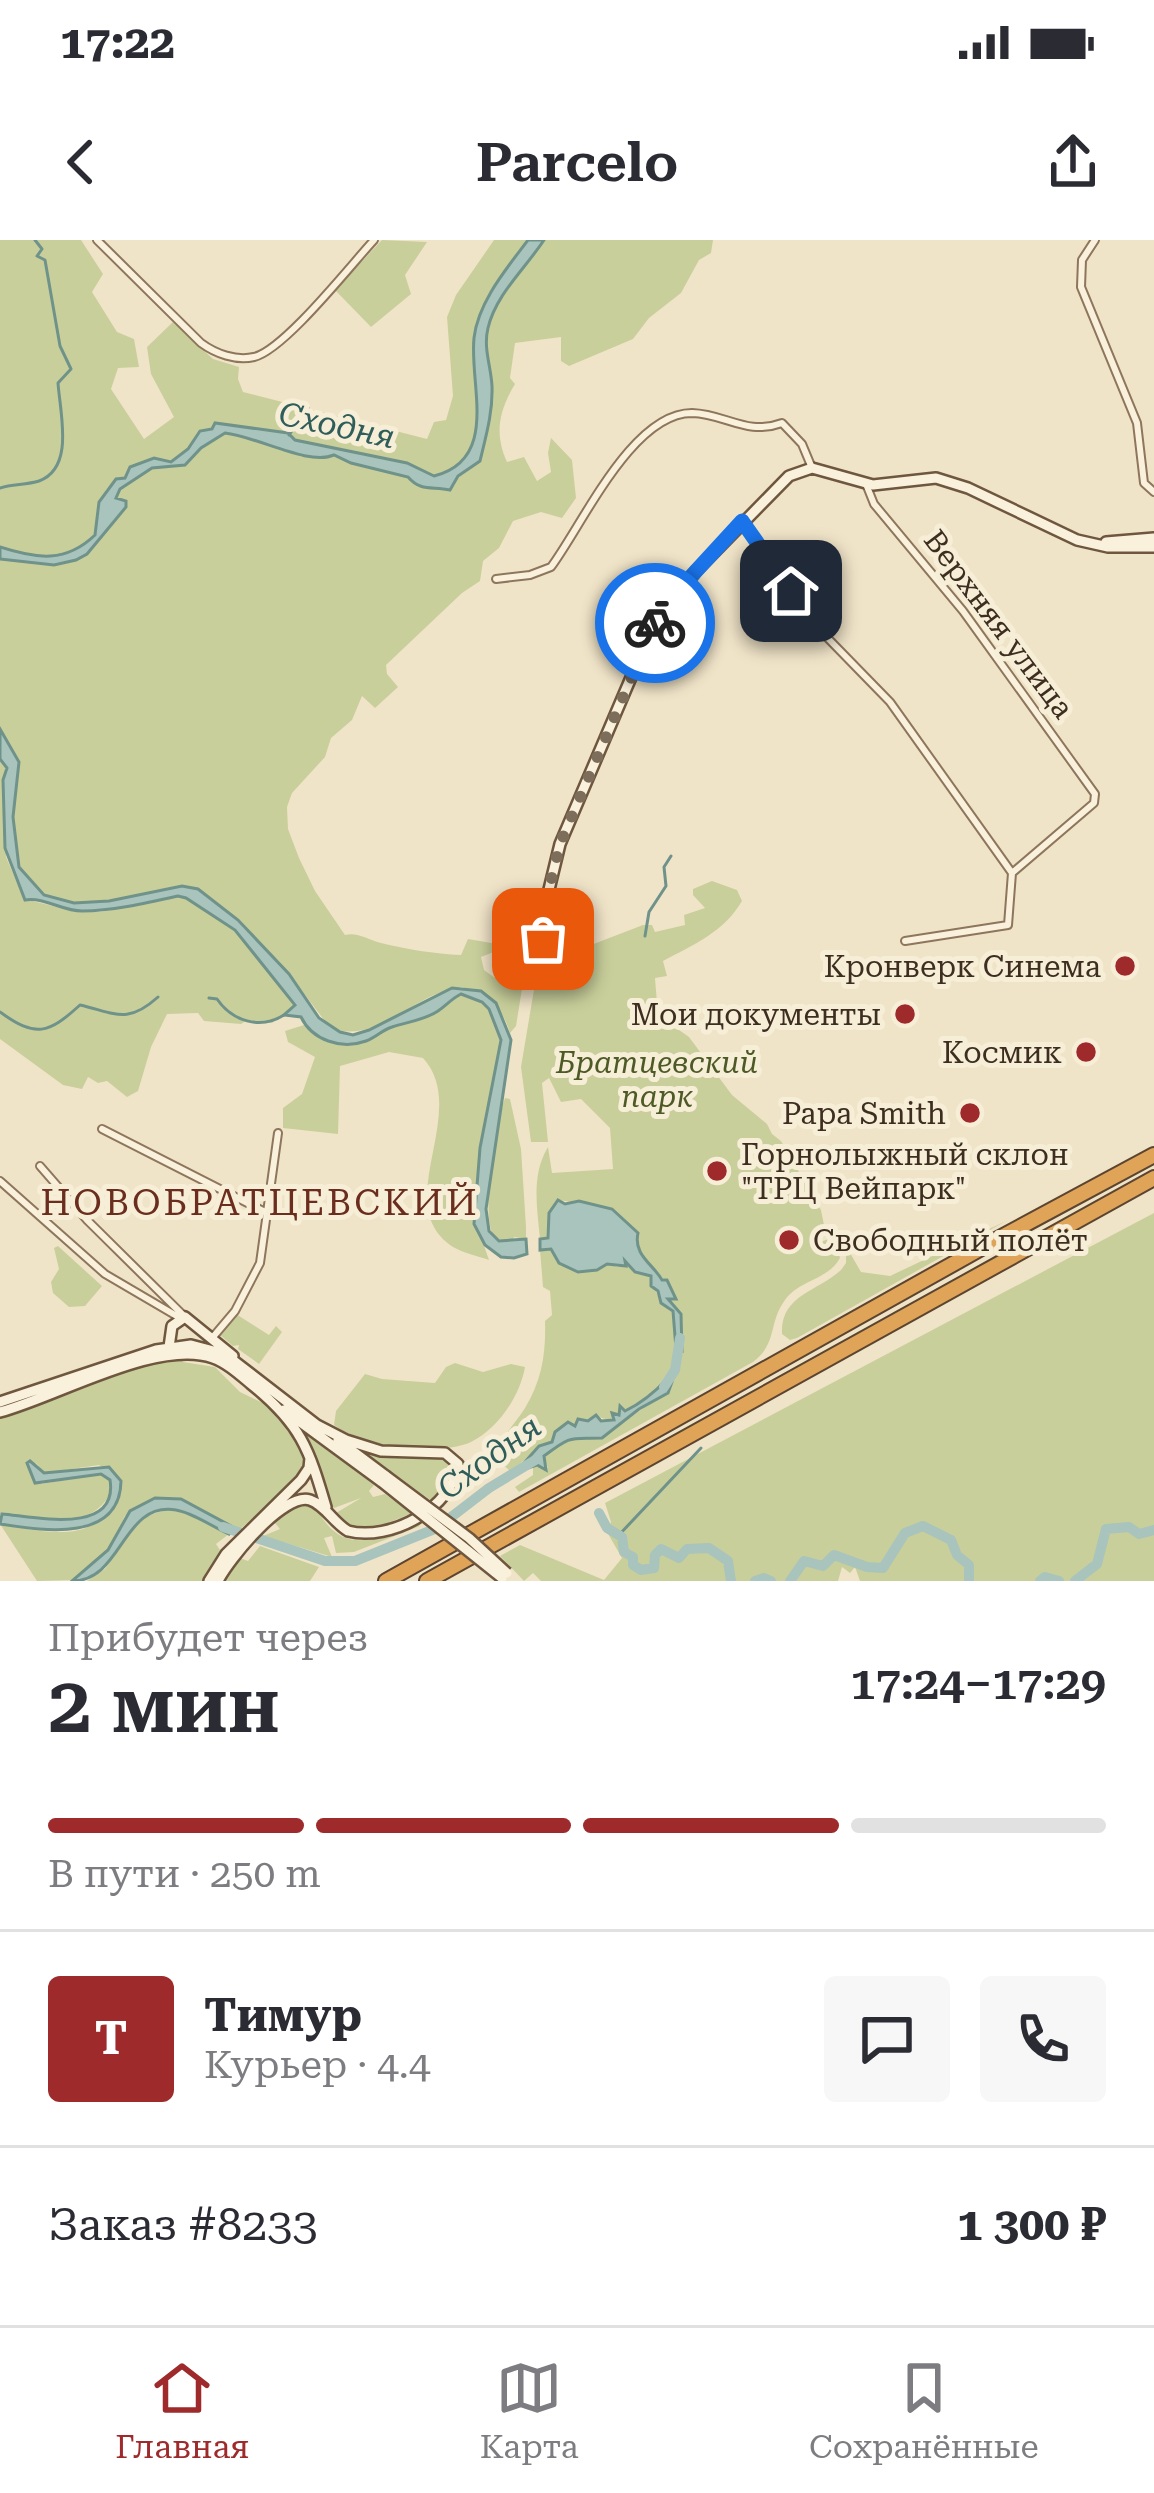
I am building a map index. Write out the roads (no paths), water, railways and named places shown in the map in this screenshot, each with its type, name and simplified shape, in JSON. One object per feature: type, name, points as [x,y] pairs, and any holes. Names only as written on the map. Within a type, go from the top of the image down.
[{"type":"highway","points":[[386,1581],[1154,1155]]},
{"type":"highway","points":[[427,1581],[1154,1178]]},
{"type":"main road","points":[[538,934],[560,844],[650,633],[674,595],[789,476],[812,468],[866,484],[920,478],[950,481],[1084,542],[1154,542]]},
{"type":"main road","points":[[175,1350],[170,1330],[183,1317],[384,1479]]},
{"type":"main road","points":[[0,1402],[191,1345],[241,1364]]},
{"type":"main road","points":[[0,1412],[175,1350],[202,1355],[223,1362],[469,1538],[507,1578]]},
{"type":"main road","points":[[266,1396],[298,1431],[331,1517]]},
{"type":"main road","points":[[259,1526],[302,1498],[314,1502],[340,1527],[362,1534],[394,1526],[439,1502],[455,1481],[458,1464],[445,1453],[364,1447],[317,1425]]},
{"type":"main road","points":[[214,1581],[238,1547],[307,1473],[309,1452]]},
{"type":"street","points":[[97,240],[201,344],[223,355],[246,358],[268,351],[374,240]]},
{"type":"street","points":[[1095,240],[1082,260],[1081,286],[1137,423],[1144,485],[1154,492]]},
{"type":"street","points":[[496,578],[530,575],[551,567],[627,453],[672,414],[709,414],[757,429],[782,423],[802,443],[812,468]]},
{"type":"street","name":"Верхняя улица","points":[[866,484],[874,504],[963,610],[1095,794],[1094,803],[1012,874]]},
{"type":"street","points":[[742,521],[812,622],[885,694],[1012,874],[1008,925],[905,940]]},
{"type":"street","points":[[102,1129],[268,1213]]},
{"type":"street","points":[[213,1337],[235,1311],[256,1273],[278,1133]]},
{"type":"street","points":[[40,1166],[183,1317]]},
{"type":"street","points":[[0,1181],[106,1274],[183,1317]]},
{"type":"water","points":[[528,240],[544,240],[504,293],[488,328],[492,396],[480,461],[458,476],[450,490],[422,487],[408,477],[334,455],[311,457],[225,433],[185,465],[152,468],[120,489],[116,498],[126,501],[126,507],[87,554],[54,565],[0,559],[0,547],[50,556],[84,544],[95,535],[99,502],[116,479],[125,478],[130,467],[154,458],[171,462],[200,431],[212,429],[215,423],[288,433],[295,440],[407,463],[434,476],[454,467],[467,454],[474,437],[474,338],[481,311]]},
{"type":"water","points":[[0,729],[19,762],[13,817],[19,867],[44,895],[74,903],[182,886],[198,889],[238,920],[289,974],[319,1018],[340,1032],[353,1035],[369,1030],[452,988],[481,991],[496,1003],[511,1040],[486,1209],[489,1231],[499,1241],[526,1239],[527,1254],[501,1257],[485,1245],[474,1224],[480,1148],[501,1040],[482,1002],[461,994],[427,1017],[388,1028],[366,1041],[337,1043],[312,1032],[301,1017],[284,1015],[295,1005],[235,930],[186,898],[82,911],[25,900],[5,848],[3,780],[7,768],[0,759]]},
{"type":"water","points":[[558,1200],[612,1209],[638,1233],[641,1253],[662,1280],[667,1280],[676,1299],[668,1299],[681,1314],[682,1351],[676,1349],[673,1311],[661,1303],[651,1276],[635,1272],[625,1261],[626,1266],[607,1264],[578,1272],[559,1263],[551,1249],[540,1250],[540,1239],[548,1238],[549,1213]]},
{"type":"water","points":[[668,1378],[672,1382],[668,1393],[602,1438],[577,1438],[561,1444],[544,1456],[546,1470],[524,1463],[539,1446],[552,1442],[555,1432],[568,1422],[575,1426],[578,1419],[588,1421],[596,1415],[601,1421],[614,1420],[612,1413],[619,1415],[620,1406],[625,1411],[631,1408]]},
{"type":"water","points":[[30,1461],[44,1473],[109,1467],[121,1481],[117,1501],[93,1524],[75,1528],[0,1524],[2,1514],[51,1519],[87,1516],[101,1510],[109,1498],[110,1480],[101,1474],[35,1483]]},
{"type":"water","points":[[155,1498],[181,1499],[233,1527],[229,1534],[183,1512],[158,1510],[144,1517],[102,1569],[72,1581],[108,1550],[130,1511]]},
{"type":"waterway","points":[[0,488],[39,481],[50,474],[63,438],[58,383],[71,369],[60,346],[45,260],[37,256],[42,249],[35,240]]},
{"type":"waterway","points":[[289,435],[308,408]]},
{"type":"waterway","points":[[645,936],[649,912],[666,886],[664,867],[671,856]]},
{"type":"waterway","points":[[0,1012],[23,1026],[42,1029],[80,1005],[129,1014],[158,997]]},
{"type":"waterway","points":[[209,998],[247,1021],[266,1022],[284,1015]]},
{"type":"waterway","name":"Сходня","points":[[664,1387],[675,1370],[680,1338]]},
{"type":"waterway","points":[[618,1536],[701,1448]]},
{"type":"waterway","name":"Сходня","points":[[223,1527],[325,1561],[355,1561],[437,1528],[537,1459]]},
{"type":"waterway","points":[[599,1513],[607,1528],[622,1537],[624,1552],[641,1570],[654,1568],[661,1549],[679,1558],[687,1549],[709,1548],[728,1561],[731,1581]]},
{"type":"waterway","points":[[790,1581],[804,1561],[823,1566],[834,1555],[883,1568],[905,1533],[923,1526],[951,1540],[957,1555],[969,1565],[969,1581]]},
{"type":"waterway","points":[[1075,1581],[1097,1564],[1106,1529],[1129,1527],[1139,1534],[1154,1530]]},
{"type":"waterway","points":[[1040,1581],[1045,1577],[1059,1581]]},
{"type":"waterway","points":[[755,1581],[771,1581]]},
{"type":"place","name":"Кронверк Синема","points":[[1125,966]]},
{"type":"place","name":"Мои документы","points":[[905,1014]]},
{"type":"place","name":"Космик","points":[[1086,1052]]},
{"type":"place","name":"Papa Smith","points":[[970,1113]]},
{"type":"place","name":"Горнолыжный склон \"ТРЦ Вейпарк\"","points":[[717,1171]]},
{"type":"place","name":"Свободный полёт","points":[[789,1240]]},
{"type":"district","name":"НОВОБРАТЦЕВСКИЙ","points":[[260,1203]]},
{"type":"park label","name":"Братцевский парк","points":[[657,1079]]}]
